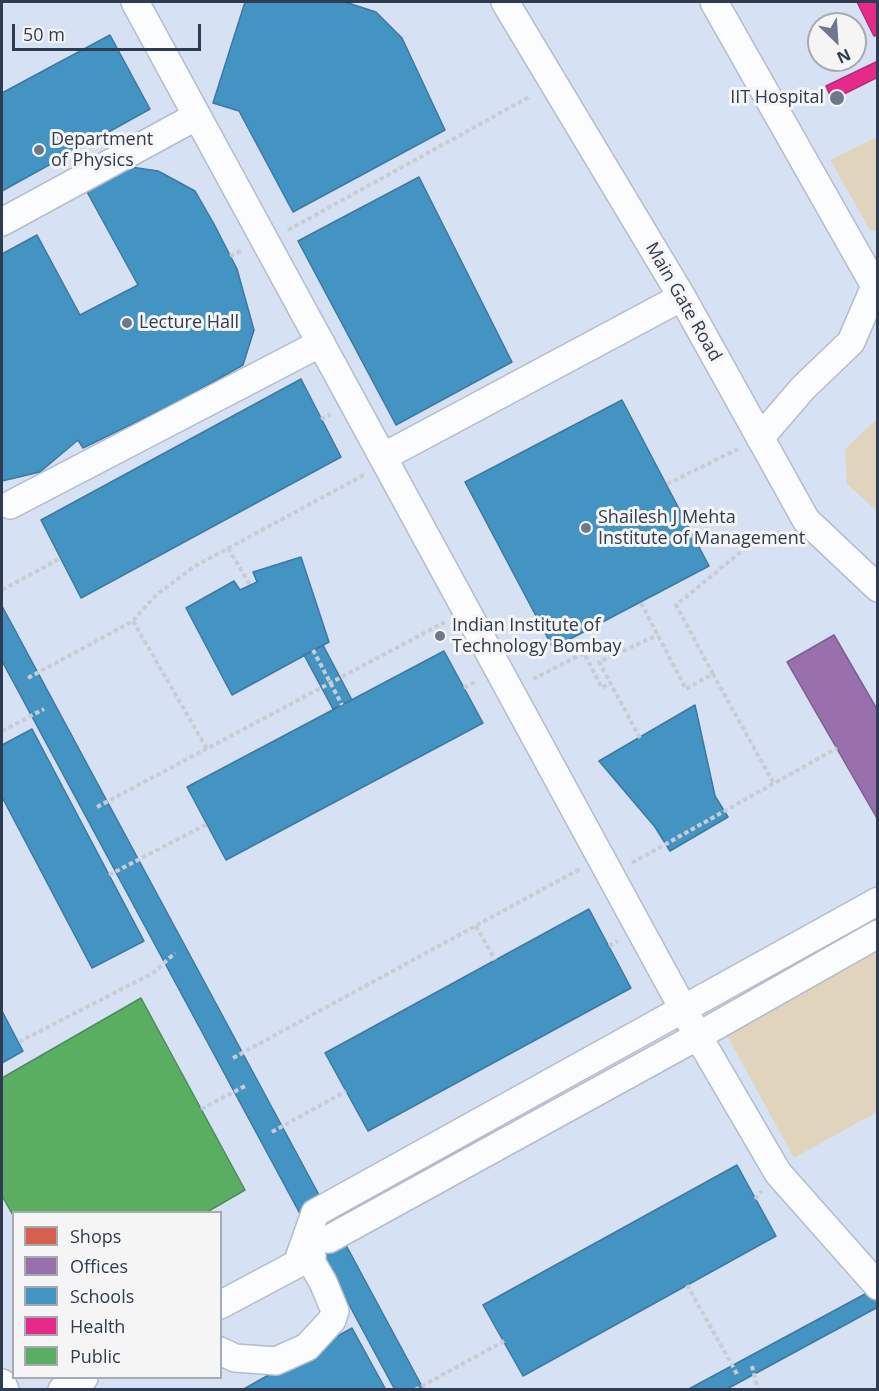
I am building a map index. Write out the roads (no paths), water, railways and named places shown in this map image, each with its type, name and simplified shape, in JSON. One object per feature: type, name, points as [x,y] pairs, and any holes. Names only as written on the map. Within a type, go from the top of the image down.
[{"type":"street","points":[[135,2],[698,1036],[778,1173],[878,1286]]},
{"type":"street","name":"Main Gate Road","points":[[504,2],[682,297],[806,519],[878,588]]},
{"type":"street","points":[[714,2],[875,286],[851,342],[802,388],[760,438]]},
{"type":"street","points":[[2,222],[197,116]]},
{"type":"street","points":[[384,460],[682,297]]},
{"type":"street","points":[[10,505],[321,343]]},
{"type":"street","points":[[303,1261],[315,1213],[878,901]]},
{"type":"street","points":[[222,1304],[303,1261],[331,1242],[878,934]]},
{"type":"street","points":[[222,1352],[235,1358],[276,1361],[307,1347],[332,1320],[335,1311],[323,1282],[303,1261]]},
{"type":"street","points":[[62,1389],[80,1379]]},
{"type":"street","points":[[2,1383],[5,1389]]},
{"type":"place","name":"IIT Hospital","points":[[837,98]]},
{"type":"place","name":"Department of Physics","points":[[39,150]]},
{"type":"place","name":"Lecture Hall","points":[[127,323]]},
{"type":"place","name":"Shailesh J Mehta Institute of Management","points":[[586,528]]},
{"type":"place","name":"Indian Institute of Technology Bombay","points":[[440,636]]}]
